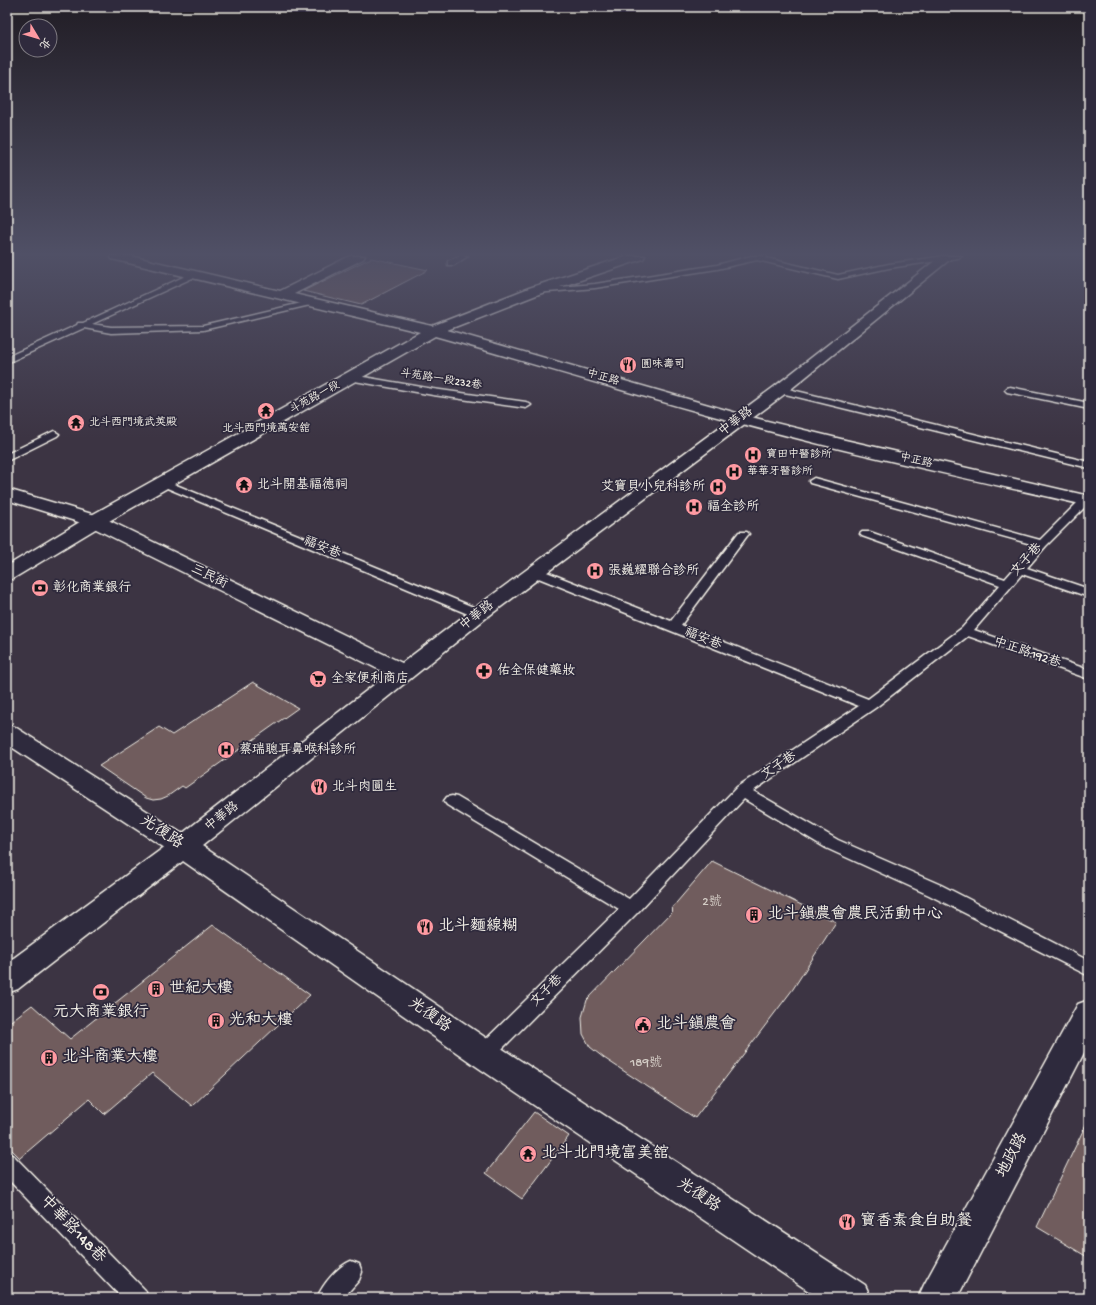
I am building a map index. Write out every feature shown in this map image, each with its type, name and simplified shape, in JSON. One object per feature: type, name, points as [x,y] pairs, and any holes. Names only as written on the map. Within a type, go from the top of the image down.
[{"type":"street","name":"中正路","points":[[371,317],[433,331],[741,418],[845,445],[1088,499]]},
{"type":"street","name":"斗苑路一段","points":[[7,574],[95,521],[352,378],[433,331],[469,317]]},
{"type":"street","name":"中華路","points":[[7,980],[183,847],[479,614],[780,390],[873,317]]},
{"type":"street","name":"三民街","points":[[7,494],[95,521],[405,672]]},
{"type":"street","name":"光復路","points":[[7,733],[183,847],[484,1054],[852,1298]]},
{"type":"street","name":"地政路","points":[[937,1298],[1089,1014]]},
{"type":"lane","points":[[7,360],[99,317]]},
{"type":"lane","points":[[81,325],[111,330],[203,328],[251,317]]},
{"type":"lane","name":"斗苑路一段232巷","points":[[352,378],[433,392],[526,405]]},
{"type":"lane","points":[[780,390],[1089,465]]},
{"type":"lane","points":[[1010,390],[1089,406]]},
{"type":"lane","points":[[7,458],[54,434]]},
{"type":"lane","points":[[814,481],[1042,544]]},
{"type":"lane","name":"福安巷","points":[[164,483],[479,614]]},
{"type":"lane","name":"文子巷","points":[[484,1054],[631,908],[742,791],[870,705],[966,631],[1018,569],[1088,499]]},
{"type":"lane","points":[[673,627],[743,534]]},
{"type":"lane","points":[[866,534],[1006,583]]},
{"type":"lane","points":[[1018,569],[1089,593]]},
{"type":"lane","name":"福安巷","points":[[535,572],[870,705]]},
{"type":"lane","name":"中正路192巷","points":[[966,631],[1089,675]]},
{"type":"lane","points":[[742,791],[832,844],[934,890],[1089,969]]},
{"type":"lane","points":[[452,801],[631,908]]},
{"type":"lane","name":"中華路148巷","points":[[7,1163],[137,1298]]},
{"type":"lane","points":[[328,1298],[351,1272]]},
{"type":"building","points":[[253,682],[298,708],[185,788],[182,786],[168,796],[153,800],[146,798],[99,766],[159,727],[172,735]]},
{"type":"building","name":"北斗鎮農會","points":[[712,861],[836,922],[793,989],[695,1118],[604,1058],[590,1047],[583,1034],[582,1017],[587,1000],[673,911],[671,909]]},
{"type":"building","points":[[213,925],[310,995],[192,1106],[152,1073],[104,1114],[89,1099],[20,1158],[7,1145],[7,1024],[32,1005],[70,1039]]},
{"type":"building","name":"北斗北門境富美舘","points":[[534,1112],[569,1136],[522,1199],[486,1173]]},
{"type":"building","points":[[1089,1118],[1089,1258],[1037,1227]]},
{"type":"place","name":"圓味壽司","points":[[628,365]]},
{"type":"place","name":"北斗西門境萬安舘","points":[[266,411]]},
{"type":"place","name":"北斗西門境武英殿","points":[[76,423]]},
{"type":"place","name":"寶田中醫診所","points":[[753,455]]},
{"type":"place","name":"華華牙醫診所","points":[[734,472]]},
{"type":"place","name":"北斗開基福德祠","points":[[244,485]]},
{"type":"place","name":"艾寶貝小兒科診所","points":[[718,487]]},
{"type":"place","name":"福全診所","points":[[694,507]]},
{"type":"place","name":"張巍耀聯合診所","points":[[595,571]]},
{"type":"place","name":"彰化商業銀行","points":[[40,588]]},
{"type":"place","name":"佑全保健藥妝","points":[[484,671]]},
{"type":"place","name":"全家便利商店","points":[[318,679]]},
{"type":"place","name":"蔡瑞聰耳鼻喉科診所","points":[[226,750]]},
{"type":"place","name":"北斗肉圓生","points":[[319,787]]},
{"type":"place","name":"北斗鎮農會農民活動中心","points":[[754,915]]},
{"type":"place","name":"北斗麵線糊","points":[[425,927]]},
{"type":"place","name":"世紀大樓","points":[[156,989]]},
{"type":"place","name":"元大商業銀行","points":[[101,992]]},
{"type":"place","name":"光和大樓","points":[[216,1021]]},
{"type":"place","name":"北斗鎮農會","points":[[643,1025]]},
{"type":"place","name":"北斗商業大樓","points":[[49,1058]]},
{"type":"place","name":"北斗北門境富美舘","points":[[528,1154]]},
{"type":"place","name":"寶香素食自助餐","points":[[847,1222]]}]
